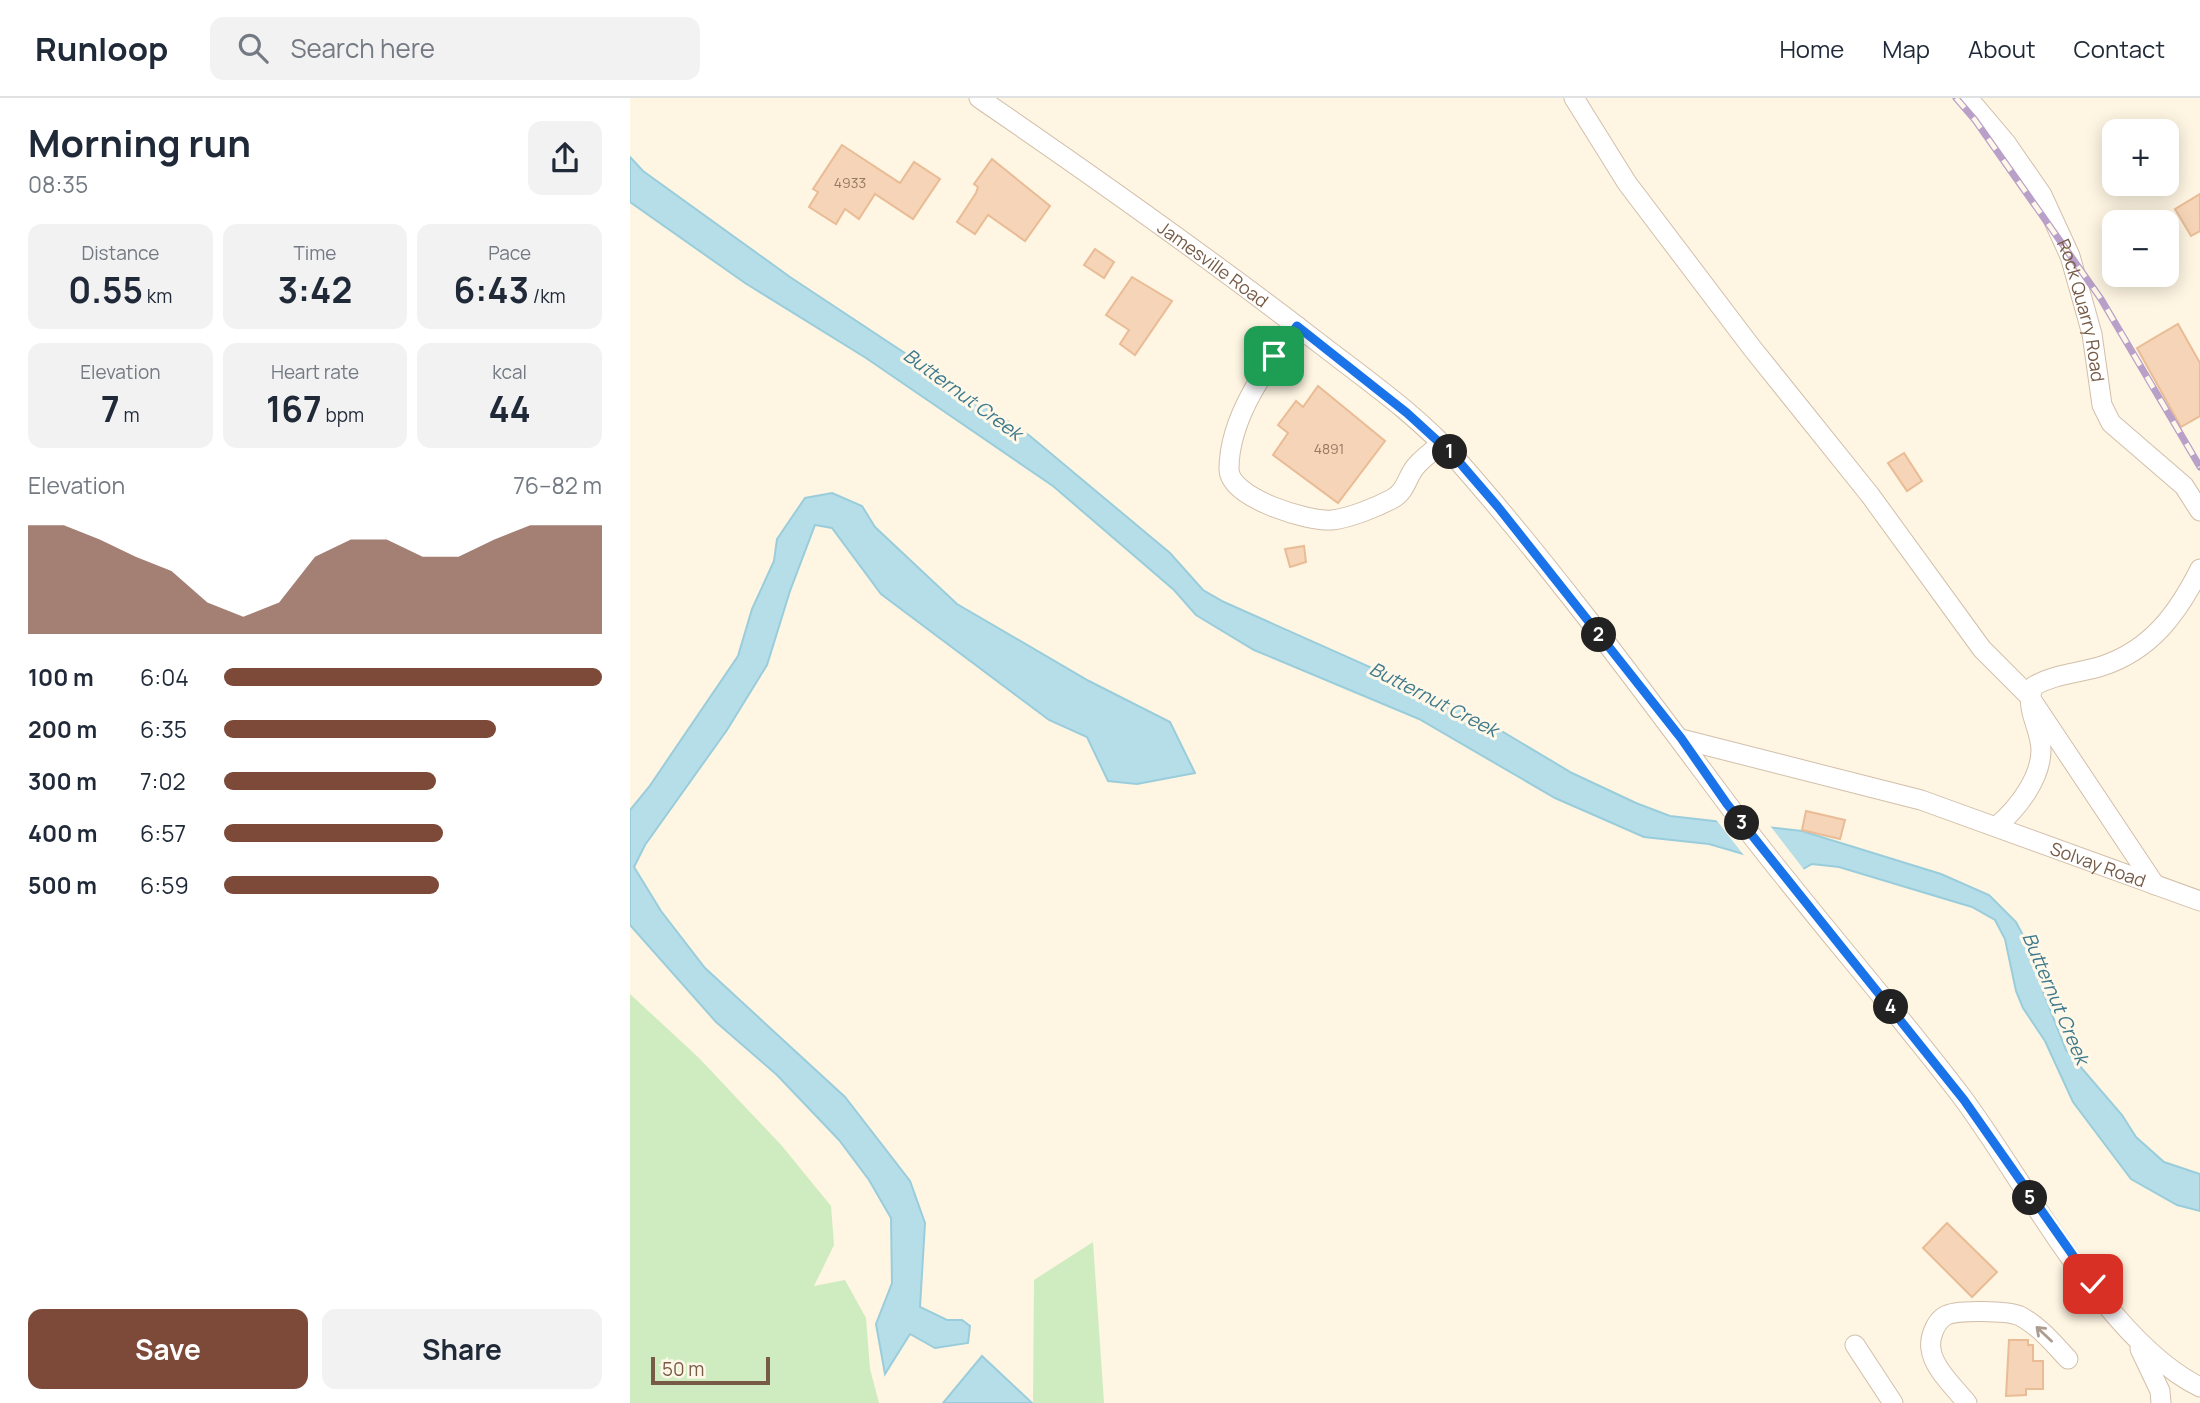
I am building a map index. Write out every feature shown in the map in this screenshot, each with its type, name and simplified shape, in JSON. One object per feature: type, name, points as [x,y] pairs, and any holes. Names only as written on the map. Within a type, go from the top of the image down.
[{"type":"street","name":"Jamesville Road","points":[[979,98],[1228,274],[1407,413],[1441,444],[1498,507],[1681,738],[1727,804],[1964,1100],[2045,1218],[2126,1328],[2185,1379],[2200,1387]]},
{"type":"street","points":[[1574,98],[1627,183],[1752,348],[1870,495],[1982,649],[2029,696],[2155,885]]},
{"type":"street","name":"Rock Quarry Road","points":[[1968,98],[2007,143],[2042,195],[2070,257],[2092,334],[2102,405],[2111,423],[2184,486],[2200,511]]},
{"type":"street","points":[[1297,326],[1250,398],[1236,435],[1229,471],[1245,494],[1309,518],[1335,520],[1398,495],[1416,465],[1441,444]]},
{"type":"street","points":[[1681,738],[1921,800],[1997,826],[2024,796],[2041,751],[2029,696],[2034,686],[2041,681],[2104,665],[2142,646],[2162,629],[2180,607],[2200,569]]},
{"type":"street","name":"Solvay Road","points":[[1997,826],[2200,901]]},
{"type":"street","points":[[1967,1403],[1934,1359],[1931,1349],[1935,1328],[1945,1316],[1964,1312],[2017,1314],[2033,1324],[2068,1359]]},
{"type":"street","points":[[2126,1328],[2150,1364],[2161,1391],[2161,1403]]},
{"type":"street","points":[[1855,1345],[1893,1403]]},
{"type":"green space","points":[[630,994],[699,1058],[782,1146],[831,1206],[834,1245],[814,1286],[845,1280],[866,1318],[870,1369],[879,1403],[630,1403]]},
{"type":"green space","points":[[1093,1242],[1104,1403],[1033,1403],[1034,1280]]},
{"type":"water","name":"Butternut Creek","points":[[630,157],[643,171],[790,277],[1030,436],[1170,553],[1203,590],[1224,602],[1466,710],[1572,773],[1636,803],[1670,816],[1802,831],[1941,874],[1989,895],[2016,922],[2042,971],[2042,989],[2066,1050],[2122,1115],[2136,1137],[2164,1162],[2200,1174],[2200,1211],[2177,1205],[2131,1179],[2073,1102],[2045,1041],[2023,1008],[2016,991],[2005,939],[1995,920],[1972,907],[1839,867],[1812,864],[1803,869],[1791,868],[1709,844],[1644,837],[1555,798],[1419,719],[1254,650],[1196,615],[1174,590],[1053,486],[866,358],[745,283],[630,202]]},
{"type":"water","points":[[832,493],[862,506],[875,527],[957,604],[1089,681],[1170,722],[1195,773],[1137,784],[1108,781],[1087,737],[1049,720],[881,594],[832,528],[815,525],[790,591],[767,665],[727,730],[645,845],[634,867],[661,911],[705,968],[845,1097],[910,1181],[925,1223],[920,1307],[947,1320],[962,1320],[970,1326],[968,1343],[935,1348],[910,1334],[885,1374],[876,1324],[892,1283],[891,1218],[869,1180],[839,1140],[777,1075],[716,1022],[630,925],[630,810],[649,787],[738,656],[752,609],[774,561],[777,539],[805,498]]},
{"type":"water","points":[[982,1356],[1032,1403],[943,1403]]},
{"type":"pier","points":[[1714,817],[1768,823],[1805,871],[1791,871],[1746,858]]},
{"type":"building","points":[[842,145],[900,183],[914,162],[940,179],[913,219],[875,194],[859,219],[845,209],[836,224],[809,207],[818,192],[813,189]]},
{"type":"building","points":[[992,159],[1050,206],[1025,241],[988,215],[975,234],[957,222],[976,193],[978,187],[974,184]]},
{"type":"building","points":[[2200,194],[2200,231],[2191,236],[2179,216],[2179,210],[2175,209]]},
{"type":"building","points":[[1095,249],[1114,262],[1104,278],[1084,265]]},
{"type":"building","points":[[1132,277],[1172,301],[1135,355],[1120,344],[1129,330],[1106,315]]},
{"type":"building","points":[[2178,324],[2200,363],[2200,416],[2181,427],[2137,348]]},
{"type":"building","points":[[1318,386],[1385,441],[1338,503],[1273,455],[1288,433],[1278,425],[1296,401],[1303,407]]},
{"type":"building","points":[[1904,453],[1922,481],[1907,491],[1888,463]]},
{"type":"building","points":[[1304,546],[1306,562],[1290,567],[1285,549]]},
{"type":"building","points":[[1806,811],[1845,820],[1840,839],[1802,830]]},
{"type":"building","points":[[1947,1223],[1997,1272],[1972,1297],[1923,1248]]},
{"type":"building","points":[[2009,1340],[2028,1340],[2028,1345],[2033,1345],[2033,1361],[2043,1361],[2043,1389],[2026,1389],[2026,1395],[2006,1396]]},
{"type":"railway","points":[[1956,98],[1975,120],[2101,299],[2200,467]]},
{"type":"route","points":[[1274,356],[1297,326],[1407,413],[1454,456],[1498,507],[1681,738],[1727,804],[1964,1100],[2093,1284]]}]
